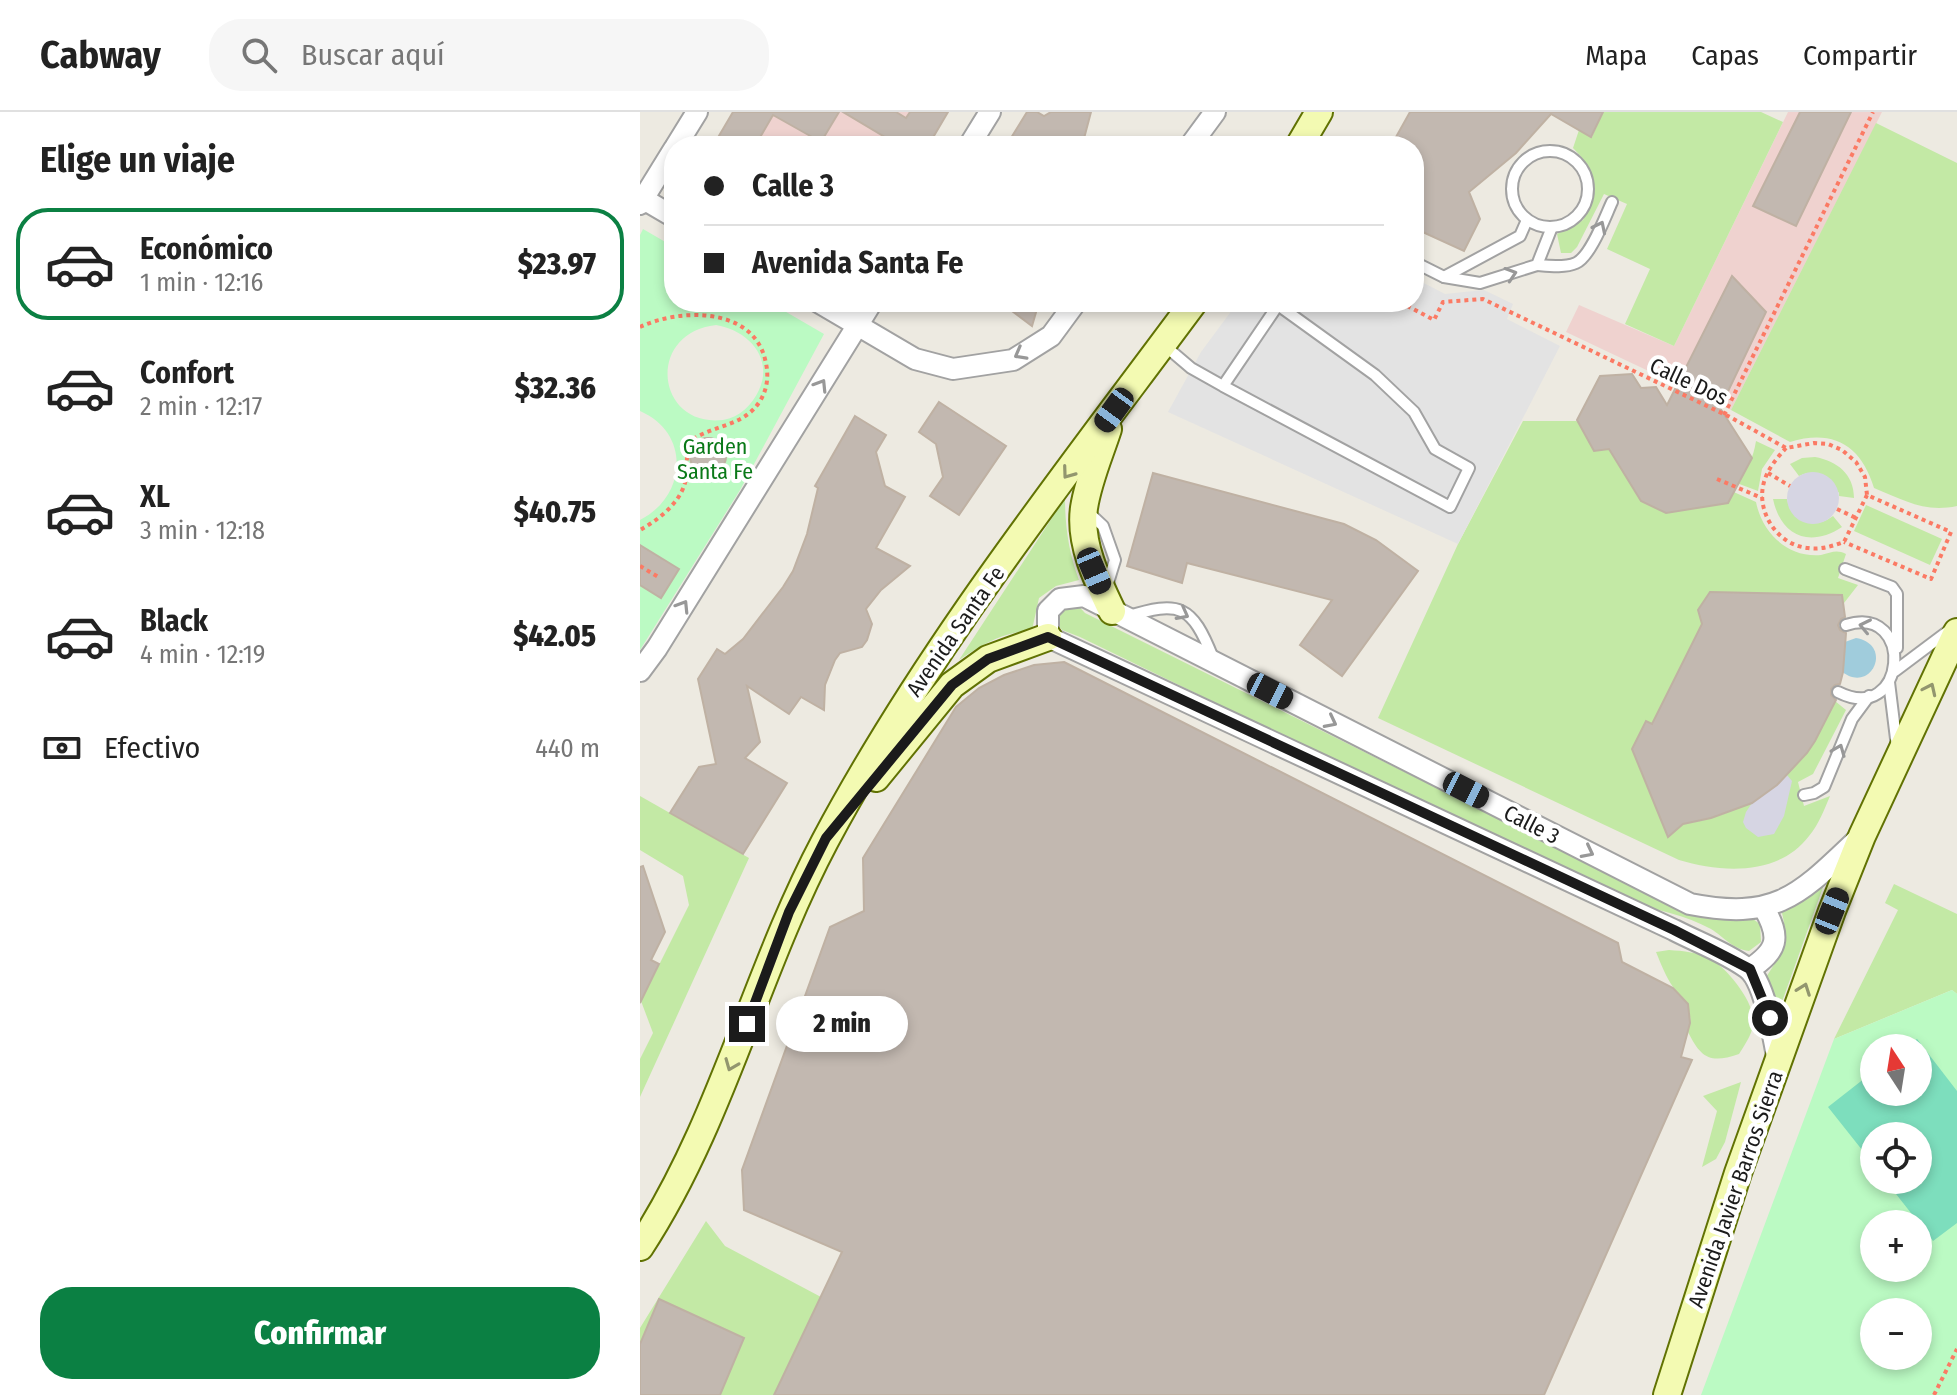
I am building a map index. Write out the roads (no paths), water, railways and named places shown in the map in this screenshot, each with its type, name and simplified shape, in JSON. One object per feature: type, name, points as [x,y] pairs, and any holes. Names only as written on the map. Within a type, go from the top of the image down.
[{"type":"street","points":[[682,136],[697,112]]},
{"type":"street","points":[[975,136],[990,112]]},
{"type":"street","points":[[1197,136],[1215,112]]},
{"type":"street","points":[[664,164],[641,200],[664,212]]},
{"type":"street","points":[[835,312],[915,359],[953,369],[1013,360],[1051,336],[1069,312]]},
{"type":"street","points":[[641,669],[865,312]]},
{"type":"street","name":"Avenida Santa Fe","points":[[640,1247],[667,1207],[695,1147],[747,1024],[789,912],[826,838],[901,711],[983,590],[1187,312]]},
{"type":"street","points":[[1114,410],[1084,508],[1084,530],[1094,571],[1114,608]]},
{"type":"street","name":"Calle 3","points":[[1750,969],[1674,930],[1048,637],[1048,611],[1060,599],[1084,596],[1114,608],[1215,663],[1690,904],[1715,909],[1764,908],[1811,883],[1862,836]]},
{"type":"street","name":"Avenida Javier Barros Sierra","points":[[1667,1395],[1738,1173],[1832,911],[1862,836],[1957,632]]},
{"type":"street","points":[[826,838],[952,685],[988,659],[1048,637]]},
{"type":"street","points":[[1764,908],[1775,932],[1775,943],[1763,960],[1750,969],[1770,1018],[1778,1062]]},
{"type":"lane","points":[[1553,150],[1565,153],[1583,169],[1588,181],[1588,194],[1584,207],[1576,217],[1552,227],[1539,226],[1527,220],[1518,210],[1511,187],[1513,175],[1529,156],[1553,150]]},
{"type":"lane","points":[[1424,267],[1444,277],[1480,283],[1537,265],[1576,263],[1587,254],[1612,202]]},
{"type":"lane","points":[[1444,277],[1520,236],[1527,220]]},
{"type":"lane","points":[[1537,265],[1552,227]]},
{"type":"lane","points":[[1223,386],[1273,312]]},
{"type":"lane","points":[[1163,344],[1191,368],[1450,507],[1469,468],[1435,449],[1414,412],[1375,375],[1288,312]]},
{"type":"lane","points":[[1838,692],[1857,698],[1880,691],[1895,671],[1896,658],[1897,594],[1892,587],[1845,569]]},
{"type":"lane","points":[[1114,608],[1180,609],[1195,620],[1215,663]]},
{"type":"lane","points":[[1846,625],[1866,623],[1878,628],[1894,646],[1896,658]]},
{"type":"lane","points":[[1895,671],[1957,624]]},
{"type":"lane","points":[[1889,682],[1899,757]]},
{"type":"lane","points":[[1804,795],[1824,787],[1852,719],[1869,696]]},
{"type":"water","points":[[1856,638],[1868,642],[1876,658],[1869,674],[1851,677],[1840,670],[1845,642]]},
{"type":"park label","name":"Garden Santa Fe","points":[[715,458]]}]
